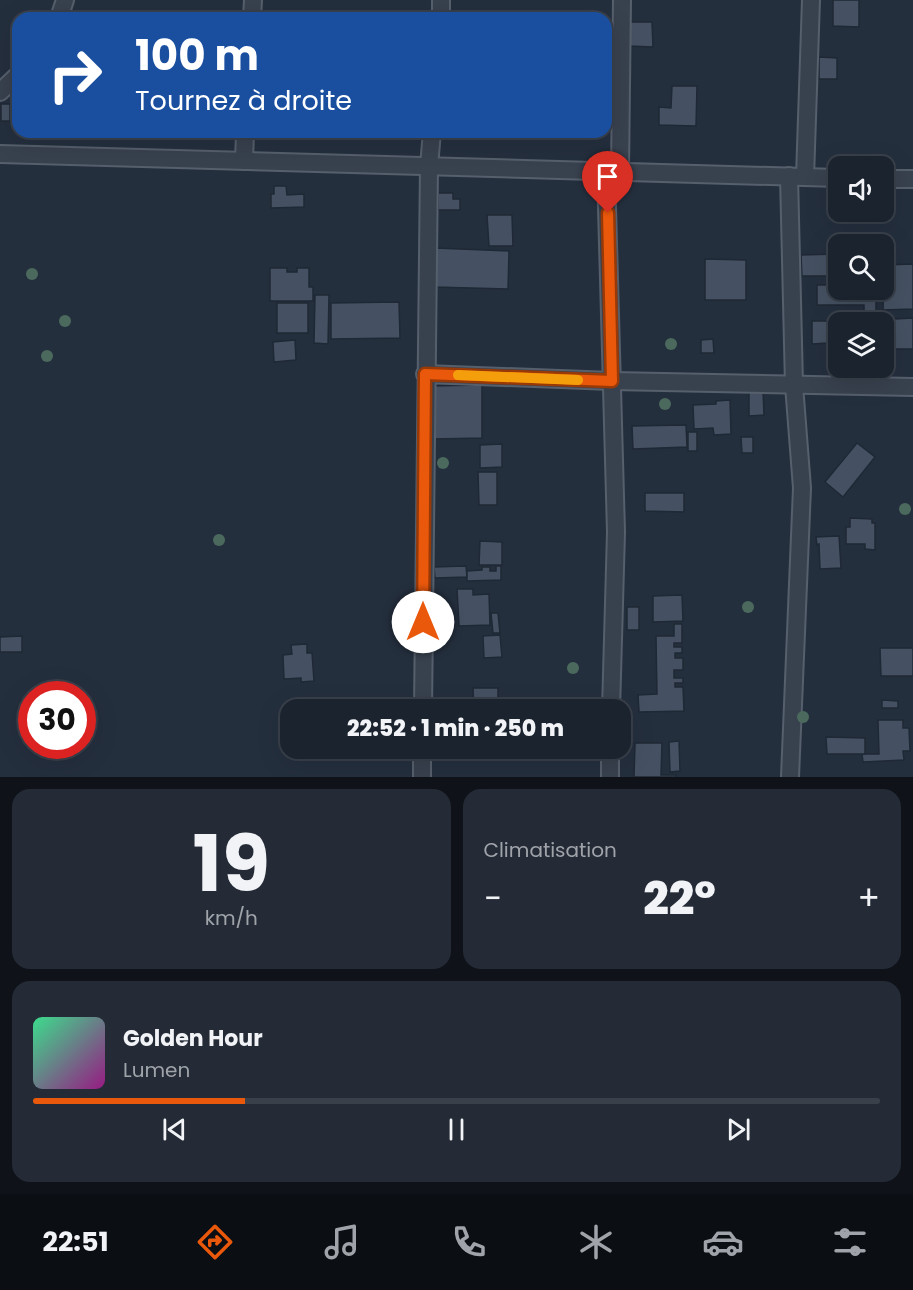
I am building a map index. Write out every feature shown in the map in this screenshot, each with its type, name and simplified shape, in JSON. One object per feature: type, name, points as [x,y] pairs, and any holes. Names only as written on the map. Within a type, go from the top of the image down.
[{"type":"street","points":[[611,699],[616,532],[612,381],[613,171],[622,0]]},
{"type":"street","points":[[790,777],[802,488],[794,385],[797,176],[811,0]]},
{"type":"street","points":[[0,92],[12,81]]},
{"type":"street","points":[[244,161],[245,138]]},
{"type":"street","points":[[423,699],[425,374],[431,138]]},
{"type":"street","points":[[0,154],[828,178]]},
{"type":"street","points":[[894,179],[913,179]]},
{"type":"street","points":[[425,374],[612,381],[913,387]]},
{"type":"street","points":[[422,759],[422,777]]},
{"type":"street","points":[[610,759],[610,777]]},
{"type":"building","points":[[833,0],[859,0],[859,27],[833,26]]},
{"type":"building","points":[[630,22],[652,22],[653,47],[630,46]]},
{"type":"building","points":[[819,57],[837,58],[837,79],[819,79]]},
{"type":"building","points":[[672,86],[697,86],[696,126],[659,125],[659,107],[671,108]]},
{"type":"building","points":[[1,104],[10,104],[10,121],[1,121]]},
{"type":"building","points":[[274,186],[286,186],[287,195],[304,194],[304,207],[271,208],[271,194],[274,194]]},
{"type":"building","points":[[438,193],[453,193],[453,199],[460,199],[460,210],[438,210]]},
{"type":"building","points":[[487,215],[512,215],[513,246],[489,246]]},
{"type":"building","points":[[435,248],[509,251],[508,289],[434,287]]},
{"type":"building","points":[[828,254],[828,276],[802,276],[801,255]]},
{"type":"building","points":[[705,259],[746,260],[746,300],[705,300]]},
{"type":"building","points":[[913,264],[913,309],[883,310],[883,300],[894,300],[894,265]]},
{"type":"building","points":[[270,268],[287,268],[287,272],[297,272],[297,268],[309,268],[309,287],[313,287],[313,301],[270,301]]},
{"type":"building","points":[[817,285],[828,285],[828,300],[876,300],[876,312],[864,312],[864,305],[817,305]]},
{"type":"building","points":[[315,295],[329,295],[328,344],[314,343]]},
{"type":"building","points":[[399,302],[400,338],[331,339],[331,303]]},
{"type":"building","points":[[277,303],[308,303],[308,333],[277,333]]},
{"type":"building","points":[[913,318],[913,349],[895,349],[894,319]]},
{"type":"building","points":[[812,321],[827,321],[828,343],[812,344]]},
{"type":"building","points":[[713,339],[714,353],[701,353],[701,340]]},
{"type":"building","points":[[295,340],[296,360],[274,362],[273,342]]},
{"type":"building","points":[[482,385],[482,438],[432,439],[431,386]]},
{"type":"building","points":[[749,391],[763,391],[764,415],[749,416]]},
{"type":"building","points":[[730,400],[731,434],[714,435],[713,428],[694,429],[693,405],[716,404],[716,401]]},
{"type":"building","points":[[686,425],[687,447],[633,449],[632,426]]},
{"type":"building","points":[[688,432],[697,432],[697,451],[688,451]]},
{"type":"building","points":[[741,437],[753,437],[753,453],[742,453]]},
{"type":"building","points":[[857,443],[875,457],[843,497],[825,482]]},
{"type":"building","points":[[502,444],[502,467],[480,468],[480,445]]},
{"type":"building","points":[[478,472],[497,472],[497,505],[479,505]]},
{"type":"building","points":[[645,493],[684,493],[684,512],[645,511]]},
{"type":"building","points":[[850,518],[872,519],[872,523],[875,523],[875,550],[865,549],[865,544],[846,544],[846,527],[850,527]]},
{"type":"building","points":[[839,536],[841,568],[820,569],[819,544],[817,545],[816,537]]},
{"type":"building","points":[[480,541],[502,542],[502,565],[479,565]]},
{"type":"building","points":[[466,566],[467,577],[435,578],[434,567]]},
{"type":"building","points":[[496,566],[501,566],[501,580],[467,581],[467,571],[490,567],[490,571],[496,571]]},
{"type":"building","points":[[457,589],[473,589],[473,595],[489,594],[490,625],[459,626]]},
{"type":"building","points":[[682,595],[683,621],[653,622],[653,596]]},
{"type":"building","points":[[627,607],[639,607],[639,630],[627,630]]},
{"type":"building","points":[[491,613],[498,613],[500,633],[493,633]]},
{"type":"building","points":[[449,616],[450,628],[429,628],[429,617]]},
{"type":"building","points":[[674,624],[682,624],[682,643],[674,643],[674,647],[682,647],[682,653],[675,653],[675,658],[683,658],[683,670],[674,670],[674,678],[683,678],[683,683],[675,683],[675,687],[683,687],[684,711],[639,712],[638,695],[657,694],[656,636],[674,636]]},
{"type":"building","points":[[500,635],[502,657],[484,658],[483,636]]},
{"type":"building","points":[[22,636],[22,652],[0,652],[0,637]]},
{"type":"building","points":[[307,644],[307,653],[312,653],[314,681],[301,682],[301,678],[284,679],[283,655],[292,654],[291,645]]},
{"type":"building","points":[[880,648],[913,648],[913,676],[881,676]]},
{"type":"building","points":[[473,688],[498,688],[498,699],[474,699]]},
{"type":"building","points":[[882,700],[898,701],[898,708],[882,708]]},
{"type":"building","points":[[878,720],[903,720],[903,728],[909,728],[910,751],[903,751],[904,760],[863,762],[862,754],[879,754]]},
{"type":"building","points":[[826,737],[865,738],[865,754],[827,754]]},
{"type":"building","points":[[679,741],[680,771],[670,772],[669,742]]},
{"type":"building","points":[[635,743],[662,743],[661,775],[676,775],[676,777],[634,777]]},
{"type":"slow traffic","points":[[458,375],[578,380]]},
{"type":"route","points":[[423,622],[425,374],[612,381],[608,213]]}]
